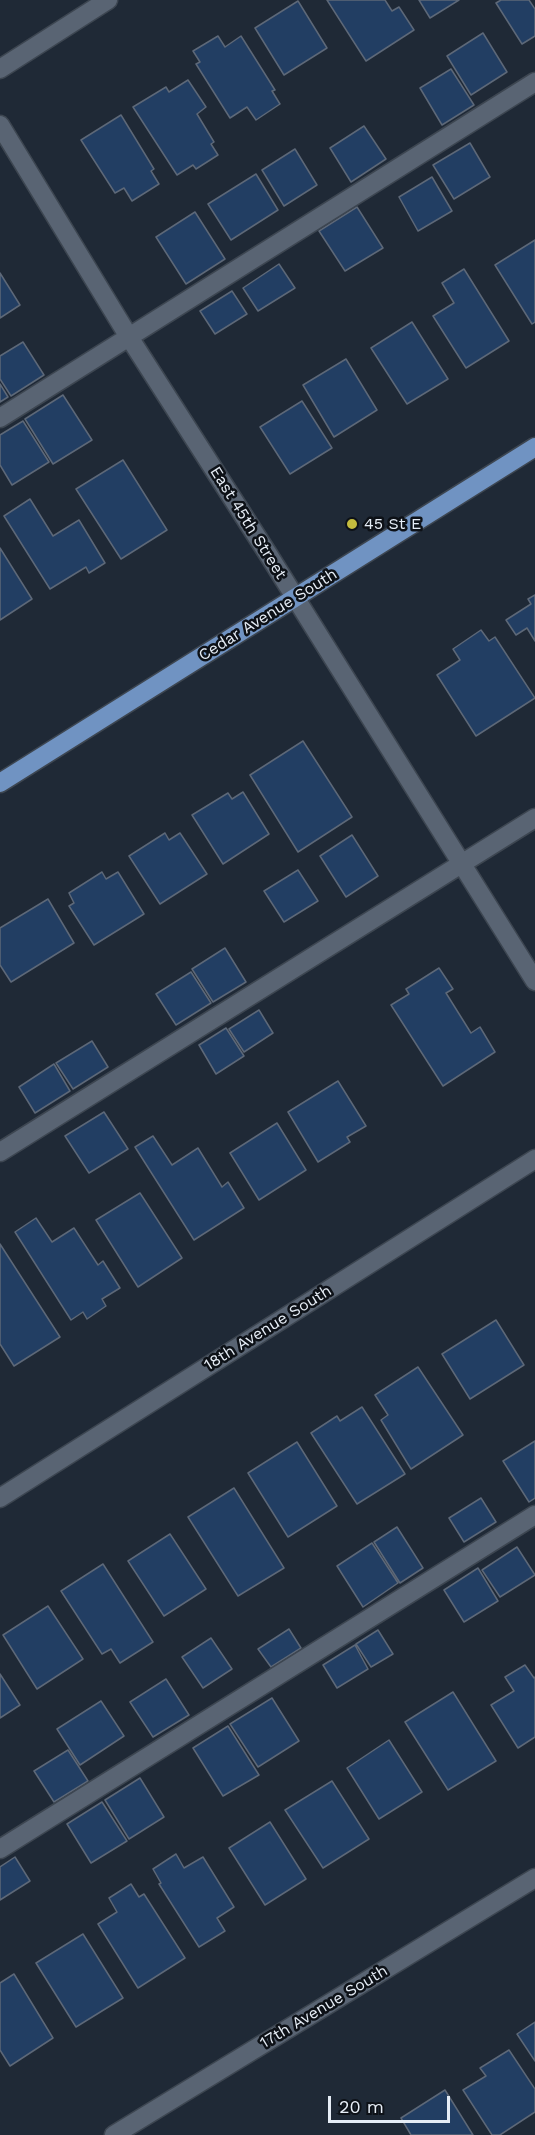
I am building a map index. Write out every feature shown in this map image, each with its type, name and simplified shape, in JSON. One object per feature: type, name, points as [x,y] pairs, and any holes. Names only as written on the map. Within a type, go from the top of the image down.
[{"type":"main road","name":"Cedar Avenue South","points":[[0,783],[535,447]]},
{"type":"street","points":[[0,69],[108,0]]},
{"type":"street","points":[[0,418],[535,82]]},
{"type":"street","name":"East 45th Street","points":[[0,125],[129,337],[535,981]]},
{"type":"street","points":[[0,1152],[535,818]]},
{"type":"street","name":"18th Avenue South","points":[[0,1498],[535,1159]]},
{"type":"street","points":[[0,1849],[535,1515]]},
{"type":"street","name":"17th Avenue South","points":[[114,2135],[535,1878]]},
{"type":"building","points":[[327,0],[385,0],[392,11],[399,7],[414,30],[366,61]]},
{"type":"building","points":[[419,0],[459,0],[430,18]]},
{"type":"building","points":[[501,0],[529,0],[535,9],[535,36],[522,44],[496,3]]},
{"type":"building","points":[[298,1],[327,48],[284,75],[255,28]]},
{"type":"building","points":[[483,33],[507,72],[471,95],[447,56]]},
{"type":"building","points":[[218,36],[225,47],[241,36],[275,90],[272,91],[280,104],[256,120],[247,107],[230,118],[196,64],[200,62],[193,51]]},
{"type":"building","points":[[451,69],[474,105],[442,125],[420,88]]},
{"type":"building","points":[[188,80],[206,107],[197,114],[214,142],[211,144],[218,155],[196,169],[193,165],[177,175],[133,107],[166,87],[169,92]]},
{"type":"building","points":[[121,115],[154,169],[151,171],[159,184],[132,201],[124,188],[115,193],[81,140]]},
{"type":"building","points":[[364,126],[386,159],[351,182],[330,148]]},
{"type":"building","points":[[470,143],[490,177],[454,199],[433,165]]},
{"type":"building","points":[[295,149],[317,185],[284,206],[262,170]]},
{"type":"building","points":[[256,174],[278,210],[231,240],[208,204]]},
{"type":"building","points":[[432,177],[452,211],[418,231],[399,197]]},
{"type":"building","points":[[357,207],[383,248],[345,271],[319,231]]},
{"type":"building","points":[[195,212],[225,259],[186,284],[156,237]]},
{"type":"building","points":[[535,240],[535,322],[532,324],[495,265]]},
{"type":"building","points":[[279,264],[295,288],[258,311],[243,288]]},
{"type":"building","points":[[464,269],[509,341],[466,368],[433,316],[454,303],[442,283]]},
{"type":"building","points":[[0,273],[20,305],[0,318]]},
{"type":"building","points":[[232,291],[247,314],[215,334],[200,311]]},
{"type":"building","points":[[412,322],[448,379],[407,404],[371,348]]},
{"type":"building","points":[[23,342],[44,375],[11,396],[0,379],[0,356]]},
{"type":"building","points":[[346,359],[377,410],[334,437],[303,385]]},
{"type":"building","points":[[0,384],[8,397],[0,402]]},
{"type":"building","points":[[63,395],[92,440],[53,464],[25,419]]},
{"type":"building","points":[[302,401],[332,448],[290,474],[260,427]]},
{"type":"building","points":[[23,421],[49,462],[12,485],[0,465],[0,435]]},
{"type":"building","points":[[123,460],[167,530],[121,559],[76,489]]},
{"type":"building","points":[[30,499],[53,536],[79,520],[105,563],[89,573],[86,567],[50,589],[4,516]]},
{"type":"building","points":[[0,548],[32,599],[0,620]]},
{"type":"building","points":[[535,595],[535,641],[527,628],[516,635],[506,620],[531,604],[528,599]]},
{"type":"building","points":[[481,630],[489,641],[495,637],[535,698],[476,736],[437,675],[460,660],[453,649]]},
{"type":"building","points":[[303,741],[352,817],[298,852],[250,775]]},
{"type":"building","points":[[243,792],[269,834],[223,864],[192,815],[228,793],[232,799]]},
{"type":"building","points":[[165,833],[169,840],[180,833],[207,874],[160,904],[129,856]]},
{"type":"building","points":[[352,835],[378,876],[346,897],[320,856]]},
{"type":"building","points":[[298,870],[318,901],[284,922],[264,891]]},
{"type":"building","points":[[102,872],[106,879],[118,872],[144,914],[94,945],[69,906],[74,903],[69,893]]},
{"type":"building","points":[[48,899],[74,943],[11,982],[0,965],[0,928]]},
{"type":"building","points":[[225,948],[246,982],[213,1002],[192,969]]},
{"type":"building","points":[[439,968],[453,989],[446,993],[471,1033],[480,1027],[495,1052],[443,1086],[391,1005],[409,994],[406,989]]},
{"type":"building","points":[[191,972],[211,1003],[176,1025],[156,994]]},
{"type":"building","points":[[259,1010],[273,1033],[244,1052],[229,1029]]},
{"type":"building","points":[[226,1028],[244,1056],[216,1074],[199,1045]]},
{"type":"building","points":[[92,1041],[108,1067],[73,1089],[56,1063]]},
{"type":"building","points":[[54,1064],[70,1091],[35,1113],[19,1087]]},
{"type":"building","points":[[338,1081],[366,1126],[347,1137],[350,1142],[318,1162],[288,1112]]},
{"type":"building","points":[[104,1112],[128,1149],[89,1173],[65,1136]]},
{"type":"building","points":[[277,1123],[306,1170],[259,1200],[230,1153]]},
{"type":"building","points":[[153,1136],[172,1165],[198,1148],[222,1187],[228,1182],[244,1208],[194,1240],[135,1147]]},
{"type":"building","points":[[140,1193],[182,1258],[138,1287],[96,1220]]},
{"type":"building","points":[[36,1218],[52,1242],[74,1228],[98,1265],[103,1261],[120,1288],[102,1299],[106,1306],[87,1319],[83,1312],[71,1320],[15,1232]]},
{"type":"building","points":[[0,1244],[60,1337],[14,1366],[0,1344]]},
{"type":"building","points":[[496,1320],[524,1365],[470,1399],[442,1354]]},
{"type":"building","points":[[418,1367],[463,1435],[411,1469],[381,1420],[388,1415],[375,1395]]},
{"type":"building","points":[[362,1407],[405,1474],[357,1504],[311,1433],[337,1416],[340,1421]]},
{"type":"building","points":[[535,1441],[535,1498],[529,1502],[503,1461]]},
{"type":"building","points":[[297,1442],[337,1506],[288,1537],[248,1473]]},
{"type":"building","points":[[234,1488],[284,1568],[238,1596],[188,1517]]},
{"type":"building","points":[[481,1498],[496,1522],[464,1542],[449,1518]]},
{"type":"building","points":[[397,1527],[423,1568],[400,1583],[374,1542]]},
{"type":"building","points":[[170,1534],[206,1589],[164,1616],[128,1561]]},
{"type":"building","points":[[372,1543],[398,1583],[363,1607],[337,1566]]},
{"type":"building","points":[[517,1547],[535,1575],[500,1597],[482,1570]]},
{"type":"building","points":[[103,1564],[153,1642],[120,1663],[111,1649],[102,1654],[61,1591]]},
{"type":"building","points":[[478,1568],[498,1601],[464,1622],[444,1590]]},
{"type":"building","points":[[48,1606],[83,1659],[37,1689],[3,1635]]},
{"type":"building","points":[[289,1629],[301,1648],[271,1667],[258,1649]]},
{"type":"building","points":[[378,1630],[393,1654],[371,1667],[356,1644]]},
{"type":"building","points":[[211,1638],[232,1669],[203,1688],[182,1657]]},
{"type":"building","points":[[355,1645],[368,1669],[337,1688],[323,1665]]},
{"type":"building","points":[[525,1665],[535,1677],[535,1737],[518,1748],[491,1705],[514,1691],[505,1677]]},
{"type":"building","points":[[0,1674],[20,1705],[0,1718]]},
{"type":"building","points":[[166,1679],[189,1715],[153,1737],[130,1702]]},
{"type":"building","points":[[453,1692],[496,1761],[448,1790],[405,1722]]},
{"type":"building","points":[[272,1698],[299,1741],[258,1767],[230,1724]]},
{"type":"building","points":[[101,1701],[124,1736],[80,1765],[57,1729]]},
{"type":"building","points":[[228,1726],[259,1775],[223,1796],[193,1748]]},
{"type":"building","points":[[389,1740],[422,1792],[379,1819],[347,1768]]},
{"type":"building","points":[[68,1750],[88,1781],[54,1802],[34,1771]]},
{"type":"building","points":[[140,1778],[164,1817],[129,1839],[105,1800]]},
{"type":"building","points":[[332,1781],[369,1839],[323,1868],[285,1810]]},
{"type":"building","points":[[102,1802],[127,1841],[91,1863],[67,1824]]},
{"type":"building","points":[[270,1822],[306,1879],[265,1905],[229,1848]]},
{"type":"building","points":[[176,1854],[184,1868],[203,1857],[234,1907],[217,1918],[225,1931],[199,1947],[159,1884],[161,1883],[153,1869]]},
{"type":"building","points":[[15,1857],[30,1881],[0,1900],[0,1867]]},
{"type":"building","points":[[131,1884],[139,1897],[144,1894],[185,1958],[138,1988],[98,1924],[117,1912],[109,1898]]},
{"type":"building","points":[[83,1934],[123,1998],[76,2027],[36,1963]]},
{"type":"building","points":[[14,1974],[53,2038],[10,2066],[0,2050],[0,1983]]},
{"type":"building","points":[[535,2022],[535,2061],[517,2034]]},
{"type":"building","points":[[509,2050],[535,2089],[535,2112],[500,2135],[492,2135],[463,2090],[486,2076],[480,2068]]},
{"type":"building","points":[[445,2090],[473,2135],[411,2135],[401,2118]]},
{"type":"place","name":"45 St E","points":[[352,524]]}]
